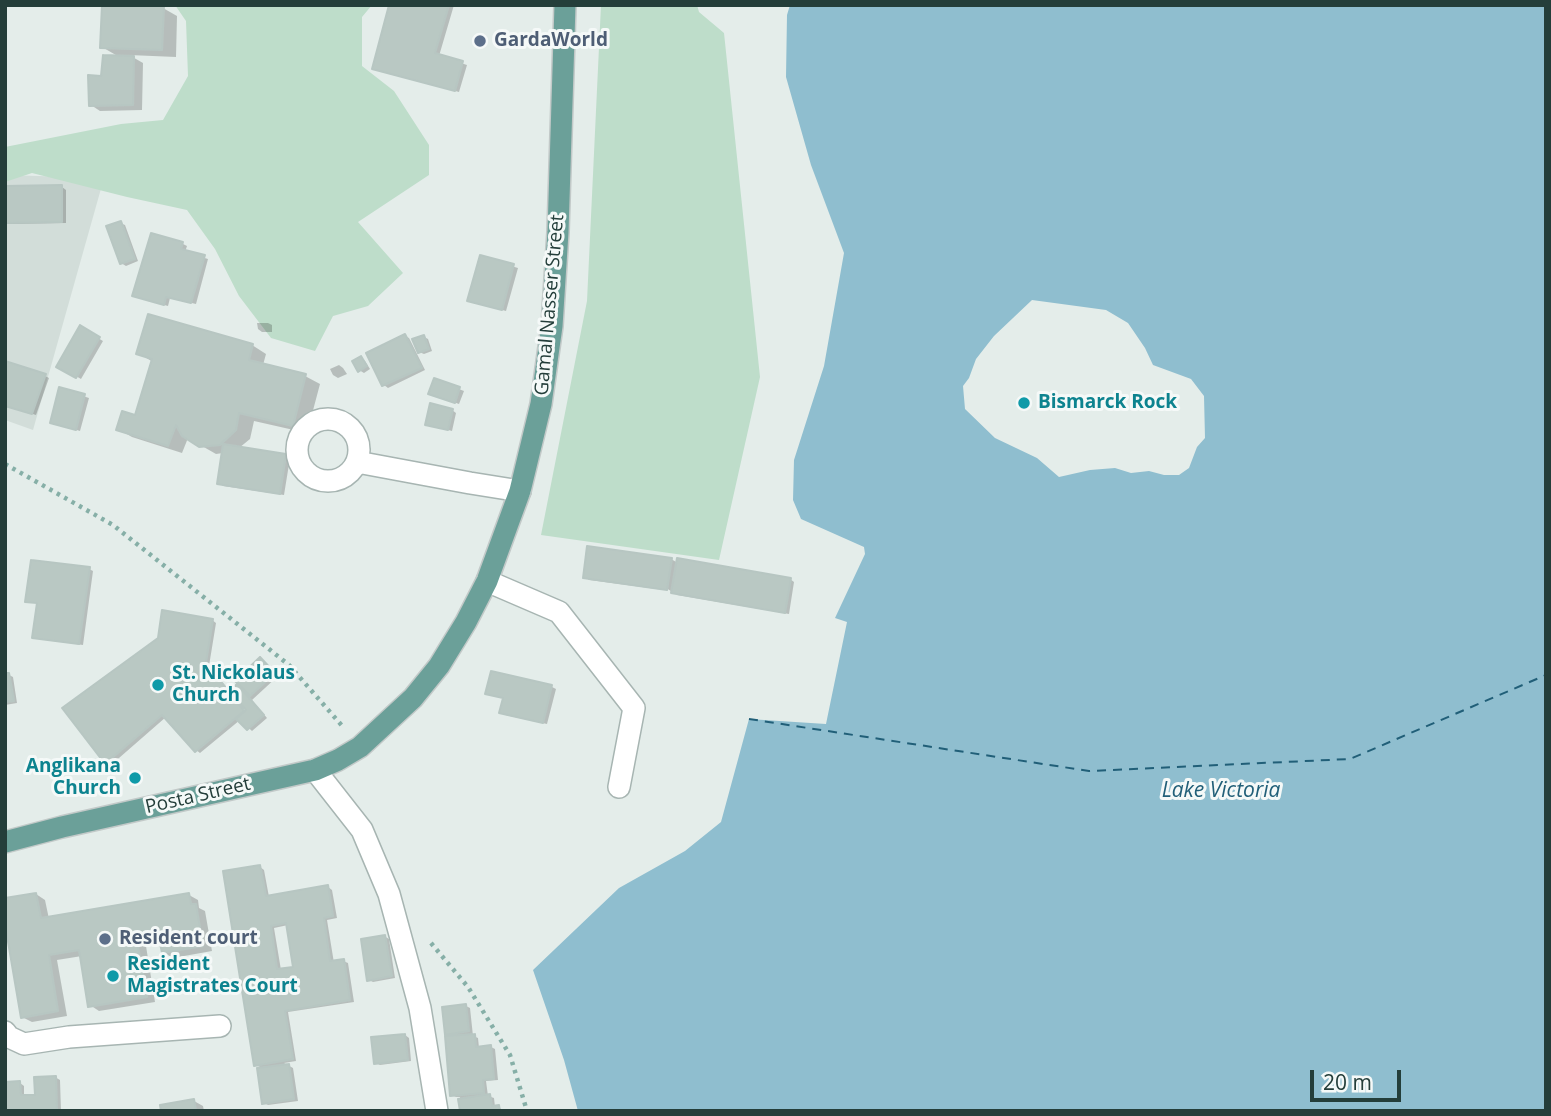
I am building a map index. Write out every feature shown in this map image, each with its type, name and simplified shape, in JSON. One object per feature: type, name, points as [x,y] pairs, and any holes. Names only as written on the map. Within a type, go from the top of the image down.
[{"type":"main road","name":"Gamal Nasser Street","points":[[381,729],[413,698],[439,666],[466,622],[487,581],[520,491],[541,404],[552,326],[558,232],[565,5]]},
{"type":"main road","name":"Posta Street","points":[[5,842],[315,770],[360,747],[381,729]]},
{"type":"street","points":[[357,462],[520,491]]},
{"type":"street","points":[[487,581],[559,612],[634,708],[619,787]]},
{"type":"street","points":[[315,770],[362,830],[389,894],[420,1007],[437,1111]]},
{"type":"street","points":[[5,1032],[24,1044],[69,1037],[220,1026]]},
{"type":"path","points":[[5,464],[113,525],[279,656],[360,747]]},
{"type":"path","points":[[424,935],[468,987],[510,1055],[527,1111]]},
{"type":"shaded area","points":[[5,175],[104,178],[33,430],[5,420]]},
{"type":"green space","points":[[175,5],[372,5],[362,17],[362,66],[394,91],[429,145],[429,175],[358,222],[403,273],[368,306],[333,316],[315,351],[271,338],[239,296],[215,249],[187,210],[32,173],[5,182],[5,147],[121,124],[163,120],[188,76],[186,21]]},
{"type":"green space","points":[[601,5],[697,5],[699,12],[724,33],[760,377],[719,560],[541,535],[587,301]]},
{"type":"water","name":"Lake Victoria","points":[[790,5],[1546,5],[1546,1111],[578,1111],[564,1060],[533,970],[619,888],[685,851],[721,822],[749,719],[826,724],[847,622],[835,618],[865,554],[864,547],[801,519],[793,500],[794,460],[824,366],[844,253],[811,165],[786,77],[787,15]],"holes":[[[1032,300],[1106,310],[1128,323],[1153,365],[1191,379],[1204,396],[1205,438],[1197,447],[1189,468],[1179,475],[1149,471],[1131,473],[1115,468],[1059,477],[1037,458],[995,438],[965,409],[963,386],[976,359],[994,336]]]},
{"type":"building","points":[[102,5],[164,6],[162,50],[100,48]]},
{"type":"building","points":[[389,5],[449,5],[435,53],[463,61],[455,91],[372,69]]},
{"type":"building","points":[[103,55],[134,56],[133,105],[89,106],[88,75],[101,76]]},
{"type":"building","points":[[62,185],[62,222],[5,223],[5,186]]},
{"type":"building","points":[[121,221],[135,259],[120,264],[106,226]]},
{"type":"building","points":[[151,233],[183,242],[181,249],[205,255],[191,303],[166,297],[164,305],[132,296]]},
{"type":"building","points":[[480,255],[514,264],[502,310],[467,301]]},
{"type":"building","points":[[148,314],[253,344],[249,360],[306,374],[293,426],[239,413],[236,430],[220,445],[199,447],[182,436],[176,425],[168,446],[116,430],[122,411],[135,415],[152,359],[136,354]]},
{"type":"building","points":[[80,325],[100,337],[76,378],[56,367]]},
{"type":"building","points":[[405,334],[422,368],[382,386],[366,353]]},
{"type":"building","points":[[424,335],[429,349],[418,353],[412,339]]},
{"type":"building","points":[[361,356],[367,366],[358,372],[352,361]]},
{"type":"building","points":[[5,361],[46,374],[32,414],[5,406]]},
{"type":"building","points":[[434,378],[460,387],[455,403],[428,394]]},
{"type":"building","points":[[59,387],[85,394],[76,430],[50,423]]},
{"type":"building","points":[[430,403],[453,409],[448,430],[425,425]]},
{"type":"building","points":[[223,444],[286,454],[280,494],[217,484]]},
{"type":"building","points":[[587,546],[672,558],[667,590],[583,578]]},
{"type":"building","points":[[677,558],[791,578],[785,613],[671,593]]},
{"type":"building","points":[[31,560],[90,567],[79,644],[32,638],[37,603],[25,602]]},
{"type":"building","name":"St. Nickolaus Church","points":[[162,610],[213,619],[206,662],[244,711],[195,752],[162,715],[105,764],[62,708],[158,638]]},
{"type":"building","points":[[260,657],[275,673],[250,696],[235,681]]},
{"type":"building","points":[[491,671],[552,685],[543,723],[499,713],[503,698],[485,694]]},
{"type":"building","points":[[5,673],[9,673],[14,701],[5,702]]},
{"type":"building","points":[[237,684],[264,715],[247,730],[236,719],[246,710],[229,691]]},
{"type":"building","points":[[260,865],[266,896],[328,885],[333,916],[324,918],[330,961],[344,959],[350,1000],[285,1011],[293,1059],[254,1066],[223,871]],"holes":[[[286,923],[293,967],[277,969],[271,926]]]},
{"type":"building","name":"Resident Magistrates Court","points":[[36,893],[41,918],[189,893],[191,904],[196,904],[203,946],[162,953],[159,938],[137,941],[147,997],[88,1007],[79,950],[49,955],[58,1011],[21,1018],[5,924],[5,898]]},
{"type":"building","points":[[385,935],[392,976],[367,981],[361,939]]},
{"type":"building","points":[[466,1004],[469,1031],[445,1035],[442,1007]]},
{"type":"building","points":[[405,1034],[408,1060],[374,1064],[371,1037]]},
{"type":"building","points":[[475,1034],[476,1047],[491,1045],[494,1079],[483,1080],[484,1093],[450,1096],[445,1036]]},
{"type":"building","points":[[289,1064],[294,1099],[262,1104],[257,1068]]},
{"type":"building","points":[[56,1076],[57,1111],[5,1111],[5,1082],[20,1081],[21,1095],[35,1095],[34,1077]]},
{"type":"building","points":[[490,1094],[492,1106],[499,1105],[500,1111],[460,1111],[458,1099]]},
{"type":"building","points":[[194,1099],[196,1111],[161,1111],[160,1105]]},
{"type":"ferry route","points":[[749,719],[1089,771],[1350,759],[1546,675]]},
{"type":"place","name":"GardaWorld","points":[[480,41]]},
{"type":"place","name":"Bismarck Rock","points":[[1024,403]]},
{"type":"place","name":"St. Nickolaus Church","points":[[158,685]]},
{"type":"place","name":"Anglikana Church","points":[[135,778]]},
{"type":"place","name":"Resident court","points":[[105,939]]},
{"type":"place","name":"Resident Magistrates Court","points":[[113,976]]}]
